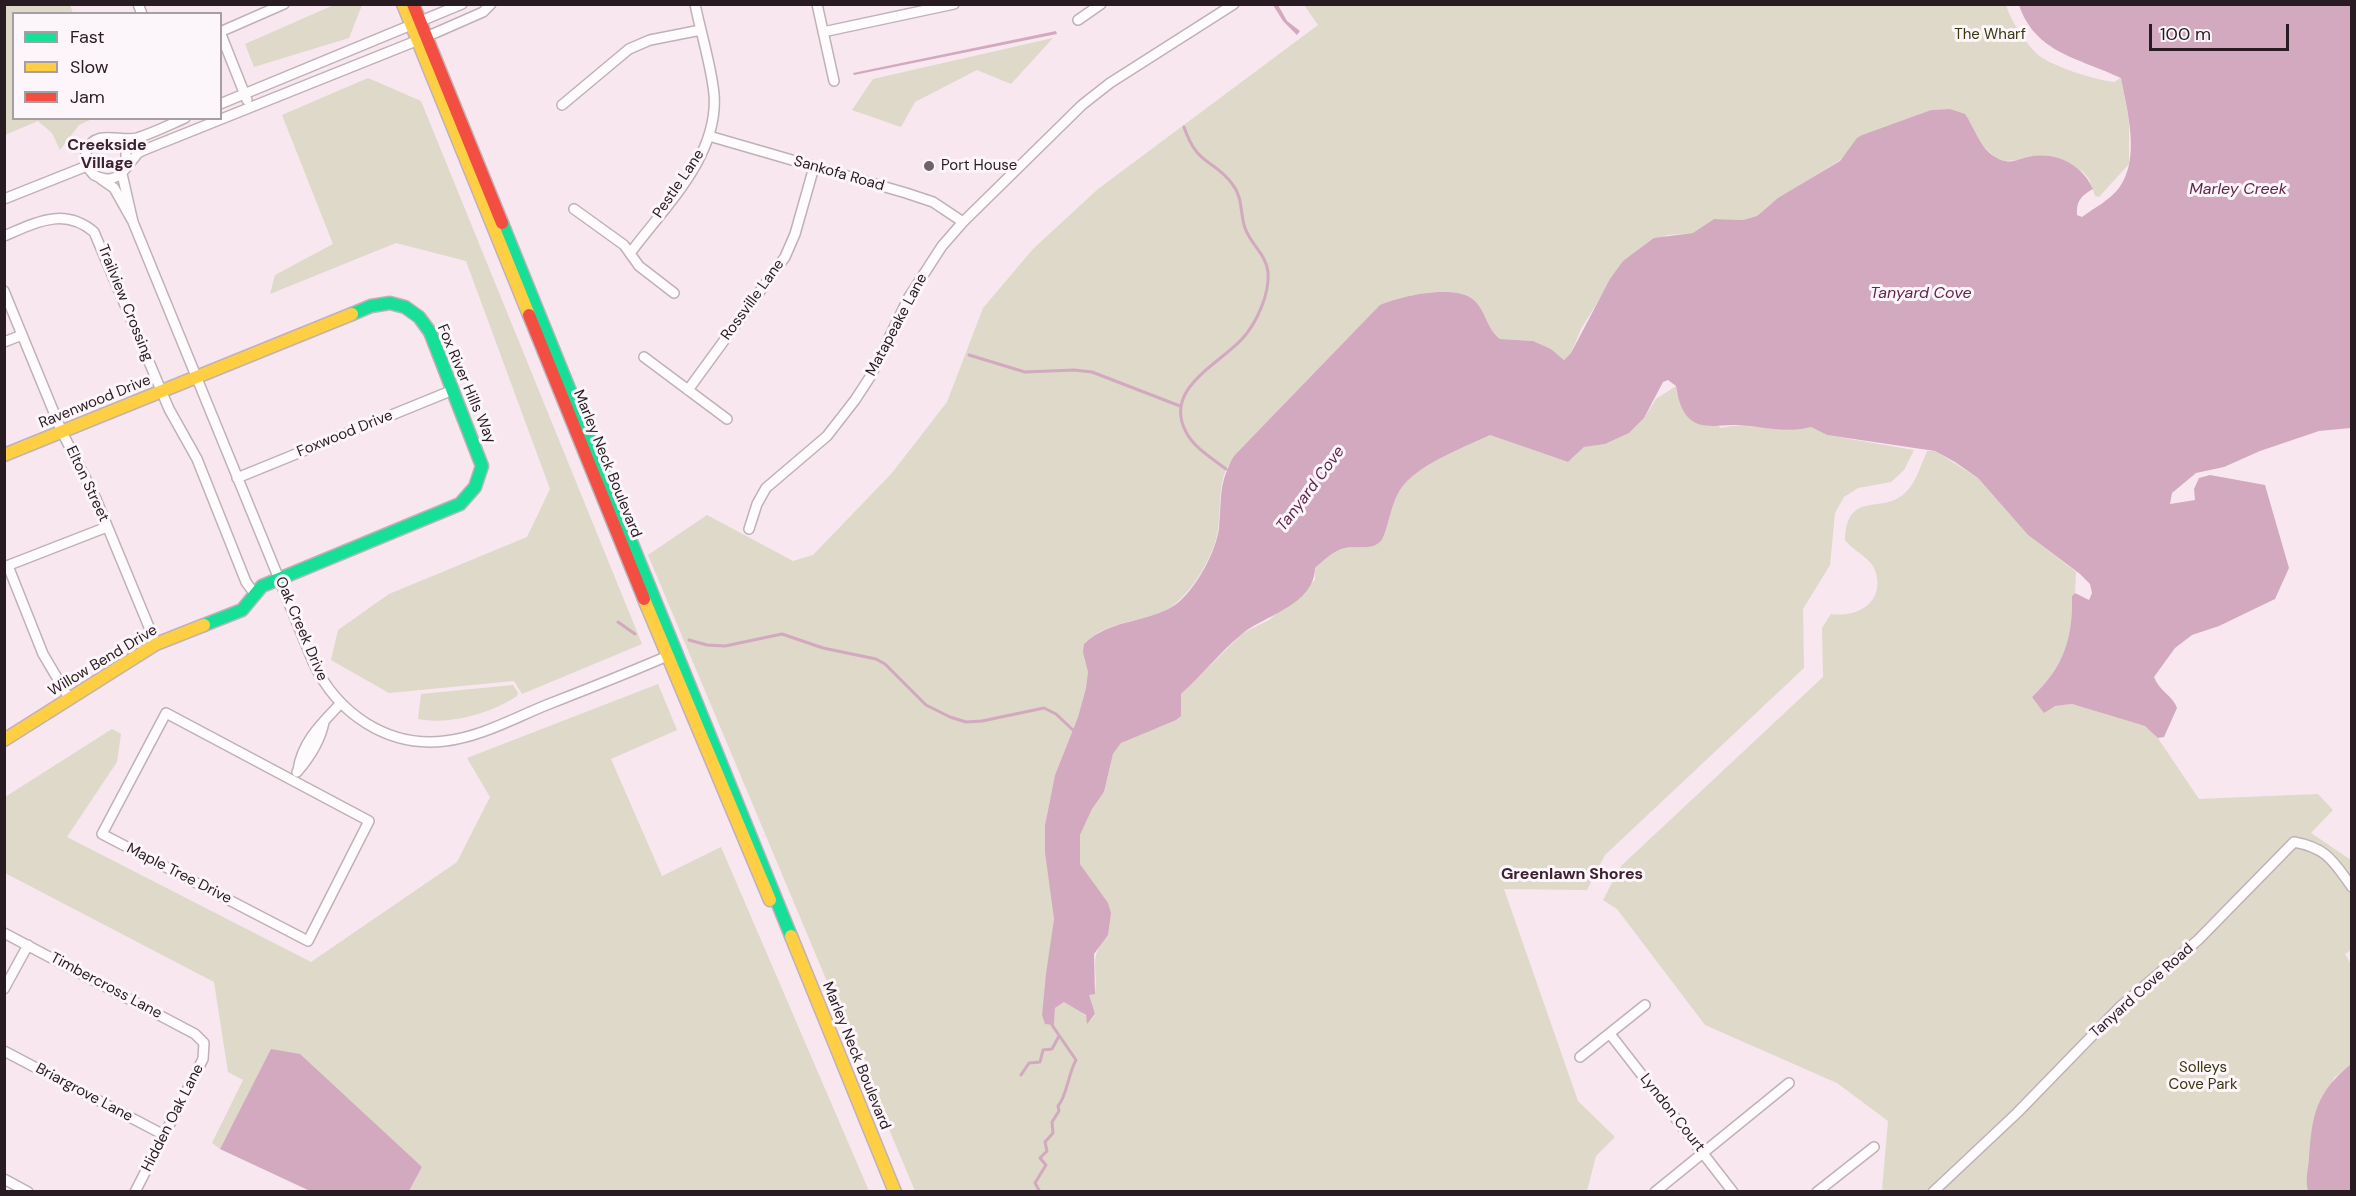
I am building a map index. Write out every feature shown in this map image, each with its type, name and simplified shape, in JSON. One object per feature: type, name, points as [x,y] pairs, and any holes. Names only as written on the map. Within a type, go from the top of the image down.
[{"type":"main road","name":"Marley Neck Boulevard","points":[[403,4],[422,38],[895,1191]]},
{"type":"main road","name":"Marley Neck Boulevard","points":[[413,4],[415,23]]},
{"type":"main road","name":"Fox River Hills Way","points":[[197,377],[371,306],[389,302],[407,307],[422,320],[453,390],[482,466],[475,487],[468,497],[449,510],[279,579]]},
{"type":"main road","name":"Ravenwood Drive","points":[[4,455],[197,377]]},
{"type":"main road","name":"Willow Bend Drive","points":[[4,740],[156,644],[242,610],[262,586],[279,579]]},
{"type":"street","points":[[222,31],[284,4]]},
{"type":"street","points":[[222,103],[462,4]]},
{"type":"street","points":[[222,118],[422,38],[483,12],[490,4]]},
{"type":"street","name":"Pestle Lane","points":[[631,252],[698,162],[709,136],[714,94],[695,4]]},
{"type":"street","points":[[817,4],[834,81]]},
{"type":"street","points":[[824,32],[954,4]]},
{"type":"street","points":[[1078,20],[1101,4]]},
{"type":"street","name":"Matapeake Lane","points":[[748,529],[757,504],[766,488],[827,436],[850,408],[870,377],[923,273],[963,222],[1082,105],[1110,83],[1234,4]]},
{"type":"street","points":[[562,105],[629,49],[650,40],[700,30]]},
{"type":"street","points":[[222,37],[250,106]]},
{"type":"street","points":[[118,140],[142,136],[180,120]]},
{"type":"street","points":[[124,171],[126,149],[118,140],[110,137],[95,140],[85,154],[87,166],[93,176],[109,180],[124,171],[138,153],[216,120]]},
{"type":"street","name":"Sankofa Road","points":[[709,136],[933,202],[963,222]]},
{"type":"street","points":[[4,199],[87,166]]},
{"type":"street","name":"Rossville Lane","points":[[688,390],[785,256],[795,234],[814,167]]},
{"type":"street","name":"Oak Creek Drive","points":[[124,171],[134,222]]},
{"type":"street","name":"Oak Creek Drive","points":[[101,179],[114,188],[134,222],[320,678],[340,705],[368,725],[385,733],[424,741],[445,741],[485,730],[673,654]]},
{"type":"street","points":[[574,209],[631,252],[639,266],[674,293]]},
{"type":"street","name":"Trailview Crossing","points":[[4,236],[53,217],[75,220],[94,232],[161,392],[197,459],[246,582],[254,593]]},
{"type":"street","name":"Elton Street","points":[[4,291],[62,432],[92,490],[156,644]]},
{"type":"street","points":[[4,342],[22,335]]},
{"type":"street","points":[[644,357],[727,419]]},
{"type":"street","name":"Foxwood Drive","points":[[237,478],[453,390]]},
{"type":"street","points":[[69,698],[43,654],[6,566],[107,527]]},
{"type":"street","points":[[292,780],[298,770],[300,757],[314,730],[340,705]]},
{"type":"street","name":"Maple Tree Drive","points":[[166,713],[292,780],[369,821],[308,941],[102,834],[166,713]]},
{"type":"street","name":"Tanyard Cove Road","points":[[1933,1191],[2018,1113],[2121,1006],[2198,940],[2294,842],[2320,849],[2331,857],[2352,887]]},
{"type":"street","name":"Timbercross Lane","points":[[4,933],[195,1034],[204,1043]]},
{"type":"street","points":[[4,989],[28,945]]},
{"type":"street","points":[[1580,1057],[1645,1005]]},
{"type":"street","name":"Lyndon Court","points":[[1610,1034],[1733,1191]]},
{"type":"street","name":"Hidden Oak Lane","points":[[135,1191],[203,1059],[204,1043]]},
{"type":"street","name":"Briargrove Lane","points":[[4,1051],[164,1135]]},
{"type":"street","points":[[1655,1191],[1790,1083]]},
{"type":"street","points":[[1817,1191],[1874,1147]]},
{"type":"street","points":[[4,1179],[28,1191]]},
{"type":"green space","points":[[5,4],[70,5],[73,12],[12,12],[12,120],[90,120],[79,125],[60,150],[52,133],[38,121],[5,135]]},
{"type":"green space","points":[[336,4],[362,5],[349,38],[254,67],[245,44]]},
{"type":"green space","name":"The Wharf","points":[[1304,5],[2006,5],[2022,36],[2042,58],[2073,72],[2097,79],[2115,82],[2121,77],[2129,122],[2129,164],[2099,197],[2095,196],[2089,179],[2082,171],[1996,158],[1979,142],[1969,120],[1950,109],[1931,110],[1862,135],[1840,160],[1772,203],[1757,216],[1743,220],[1714,219],[1694,233],[1667,235],[1623,261],[1581,329],[1571,353],[1564,360],[1551,349],[1533,341],[1500,339],[1492,330],[1479,305],[1467,296],[1456,293],[1429,293],[1381,305],[1226,469],[1222,484],[1216,540],[1205,565],[1189,589],[1170,608],[1110,627],[1084,644],[1088,672],[1086,688],[1078,717],[1055,775],[1045,825],[1054,919],[1042,1015],[1054,1025],[1055,1008],[1064,1002],[1074,1006],[1091,1020],[1095,1015],[1088,995],[1095,993],[1096,957],[1108,935],[1093,883],[1080,864],[1080,835],[1092,809],[1104,792],[1113,754],[1121,743],[1181,716],[1181,694],[1243,633],[1269,620],[1315,580],[1315,568],[1327,557],[1341,549],[1372,546],[1381,541],[1400,490],[1407,481],[1428,465],[1490,435],[1568,462],[1584,447],[1605,444],[1629,433],[1644,418],[1656,399],[1676,386],[1677,394],[1721,428],[1743,426],[1788,430],[1811,427],[1827,435],[1914,450],[1904,470],[1891,482],[1858,488],[1844,497],[1835,513],[1830,565],[1803,609],[1804,668],[1605,855],[1587,890],[1504,889],[1578,1101],[1615,1137],[1596,1156],[1587,1191],[915,1191],[648,555],[707,515],[793,561],[813,555],[892,473],[947,402],[983,308],[1033,249],[1098,189],[1318,25]]},
{"type":"green space","points":[[1053,38],[1011,84],[977,70],[915,102],[901,127],[852,110],[873,79]]},
{"type":"green space","points":[[368,78],[421,101],[642,644],[522,694],[514,681],[389,693],[331,660],[338,630],[389,594],[527,537],[550,489],[466,261],[396,243],[270,294],[275,275],[333,244],[282,115]]},
{"type":"green space","name":"Solleys Cove Park","points":[[1927,451],[1935,451],[1978,478],[2028,535],[2076,572],[2071,626],[2064,652],[2059,664],[2032,697],[2055,706],[2072,704],[2145,726],[2153,731],[2199,799],[2318,794],[2333,810],[2311,833],[2351,860],[2351,950],[2345,954],[2351,964],[2351,1064],[2334,1078],[2309,1160],[2308,1191],[1882,1191],[1888,1121],[1837,1083],[1705,1025],[1617,909],[1603,900],[1621,866],[1823,677],[1822,628],[1831,614],[1851,613],[1867,606],[1877,591],[1873,565],[1845,540],[1847,524],[1852,514],[1859,509],[1896,499],[1905,493],[1915,479]]},
{"type":"green space","points":[[658,684],[677,730],[611,759],[662,876],[721,847],[869,1191],[409,1191],[422,1167],[272,1049],[220,1149],[212,1143],[243,1080],[228,1072],[214,982],[5,873],[5,797],[112,729],[121,734],[117,762],[67,837],[311,962],[457,862],[490,797],[467,758]]},
{"type":"green space","points":[[513,685],[518,693],[517,696],[482,713],[456,719],[418,719],[421,694]]},
{"type":"water","points":[[1273,5],[1278,5],[1287,21],[1300,31],[1297,35],[1283,21]]},
{"type":"water","name":"Tanyard Cove","points":[[2019,5],[2351,5],[2351,428],[2319,431],[2260,451],[2224,467],[2196,473],[2172,493],[2170,504],[2195,500],[2194,489],[2199,478],[2210,475],[2265,485],[2289,568],[2275,599],[2219,626],[2192,635],[2175,648],[2154,677],[2177,708],[2164,737],[2158,738],[2145,726],[2072,704],[2055,706],[2044,713],[2032,697],[2059,664],[2064,652],[2071,626],[2072,596],[2075,593],[2089,600],[2092,593],[2090,584],[2028,535],[1978,478],[1935,451],[1827,435],[1811,427],[1783,430],[1736,425],[1702,425],[1691,420],[1685,413],[1676,386],[1668,380],[1663,382],[1644,418],[1629,433],[1605,444],[1584,447],[1568,462],[1490,435],[1428,465],[1407,481],[1400,490],[1381,541],[1367,547],[1341,549],[1327,557],[1315,568],[1313,581],[1298,600],[1242,634],[1181,694],[1181,716],[1121,743],[1113,754],[1104,792],[1092,809],[1080,835],[1080,864],[1108,903],[1111,913],[1108,935],[1094,954],[1095,994],[1089,995],[1095,1014],[1087,1024],[1086,1015],[1064,1002],[1055,1008],[1054,1025],[1045,1024],[1042,1015],[1054,919],[1045,852],[1045,825],[1055,775],[1078,717],[1086,688],[1088,672],[1083,652],[1084,644],[1107,629],[1170,608],[1187,594],[1205,567],[1214,547],[1219,528],[1223,483],[1234,456],[1380,305],[1401,298],[1429,293],[1456,293],[1467,296],[1479,305],[1492,330],[1500,339],[1533,341],[1551,349],[1564,360],[1571,353],[1610,279],[1623,261],[1654,238],[1693,233],[1714,219],[1743,220],[1757,216],[1778,198],[1840,161],[1857,138],[1931,110],[1950,109],[1965,114],[1986,149],[2001,160],[2012,161],[2048,156],[2075,166],[2093,189],[2078,202],[2077,215],[2082,217],[2107,200],[2119,188],[2126,176],[2131,149],[2129,119],[2121,78],[2074,59],[2047,44],[2026,21]]},
{"type":"water","points":[[1056,31],[1057,34],[854,75],[853,73]]},
{"type":"water","points":[[271,1049],[300,1054],[422,1167],[409,1191],[310,1191],[220,1149]]},
{"type":"water","points":[[2351,1064],[2351,1191],[2308,1191],[2310,1143],[2318,1105],[2330,1085]]},
{"type":"waterway","points":[[1184,127],[1195,150],[1226,176],[1236,190],[1245,228],[1264,260],[1268,272],[1267,290],[1252,325],[1232,349],[1196,379],[1182,403],[1181,417],[1189,438],[1204,453],[1226,469]]},
{"type":"waterway","points":[[969,355],[1025,372],[1074,370],[1092,372],[1180,406]]},
{"type":"waterway","points":[[618,622],[635,634]]},
{"type":"waterway","points":[[689,640],[707,645],[725,646],[782,634],[823,648],[876,659],[885,664],[926,705],[950,717],[966,722],[982,721],[1044,708],[1056,714],[1073,730]]},
{"type":"waterway","points":[[1040,1192],[1035,1183],[1046,1165],[1040,1158],[1047,1151],[1045,1142],[1053,1133],[1052,1122],[1059,1111],[1058,1106],[1076,1060],[1052,1025]]},
{"type":"waterway","points":[[1021,1075],[1029,1063],[1040,1062],[1043,1050],[1052,1049],[1059,1036]]},
{"type":"traffic: fast","points":[[502,223],[791,936]]},
{"type":"traffic: fast","points":[[204,625],[242,610],[262,586],[460,504],[475,487],[482,466],[430,332],[419,317],[405,307],[390,303],[371,306],[352,314]]},
{"type":"traffic: slow","points":[[403,4],[529,315]]},
{"type":"traffic: slow","points":[[4,455],[352,314]]},
{"type":"traffic: slow","points":[[644,599],[770,900]]},
{"type":"traffic: slow","points":[[4,740],[156,644],[204,625]]},
{"type":"traffic: slow","points":[[791,936],[895,1192]]},
{"type":"traffic: jam","points":[[413,4],[502,223]]},
{"type":"traffic: jam","points":[[529,315],[644,599]]},
{"type":"place","name":"Port House","points":[[929,166]]},
{"type":"district","name":"Creekside Village","points":[[107,155]]},
{"type":"district","name":"Greenlawn Shores","points":[[1572,875]]},
{"type":"water label","name":"Marley Creek","points":[[2238,190]]}]
